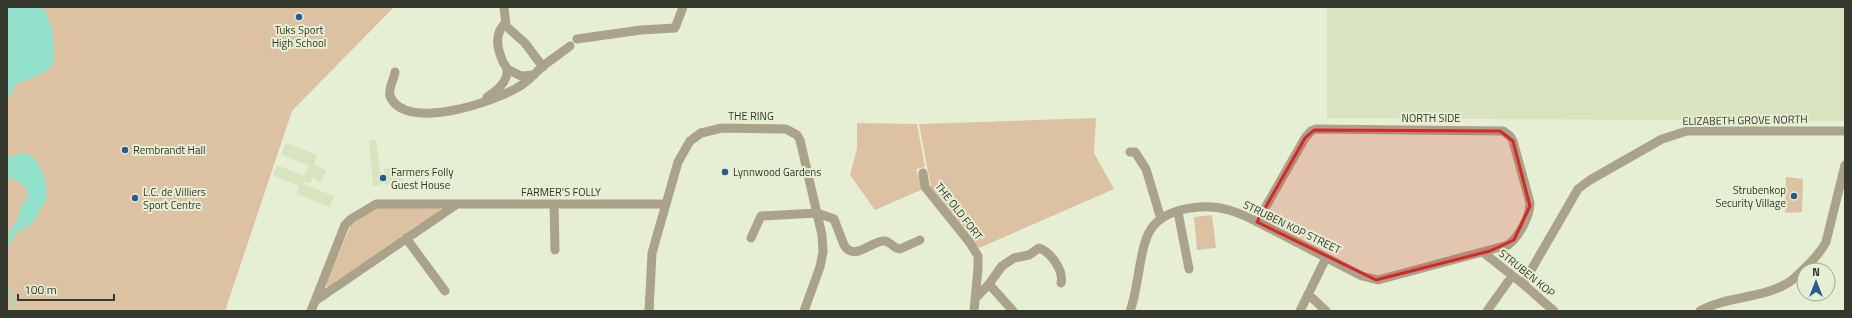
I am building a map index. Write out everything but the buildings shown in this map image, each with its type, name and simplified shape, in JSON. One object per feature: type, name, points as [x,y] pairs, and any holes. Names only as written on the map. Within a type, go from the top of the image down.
[{"type":"street","points":[[504,7],[505,23],[509,29],[525,43],[543,67]]},
{"type":"street","points":[[577,39],[641,30],[675,28],[683,7]]},
{"type":"street","points":[[505,23],[500,29],[497,38],[499,49],[508,69],[521,76],[534,75]]},
{"type":"street","points":[[394,72],[390,89],[391,97],[408,111],[418,114],[432,114],[462,108],[512,91],[570,46]]},
{"type":"street","points":[[480,102],[491,95],[502,84],[508,69]]},
{"type":"street","name":"THE RING","points":[[650,311],[651,255],[681,154],[690,141],[697,135],[722,128],[778,128],[793,132],[800,140],[823,239],[823,252],[820,267],[804,311]]},
{"type":"street","name":"NORTH SIDE","points":[[1257,222],[1305,138],[1314,130],[1500,130],[1510,136],[1513,141],[1529,195],[1530,208],[1511,243],[1484,253]]},
{"type":"street","name":"ELIZABETH GROVE NORTH","points":[[1523,284],[1578,189],[1590,180],[1668,136],[1681,132],[1692,131],[1845,131]]},
{"type":"street","points":[[1130,152],[1135,152],[1146,169],[1161,219]]},
{"type":"street","points":[[1700,311],[1714,304],[1782,286],[1794,278],[1821,251],[1826,242],[1845,165]]},
{"type":"street","name":"THE OLD FORT","points":[[923,173],[925,187],[977,253],[978,268],[974,311]]},
{"type":"street","name":"FARMER'S FOLLY","points":[[311,311],[345,225],[351,219],[371,206],[380,203],[666,204]]},
{"type":"street","points":[[314,301],[457,204]]},
{"type":"street","points":[[554,204],[555,250]]},
{"type":"street","name":"STRUBEN KOP STREET","points":[[1130,311],[1138,282],[1145,241],[1151,229],[1161,219],[1178,212],[1197,208],[1219,208],[1235,212],[1367,278],[1378,280],[1484,253]]},
{"type":"street","points":[[1178,212],[1189,268]]},
{"type":"street","points":[[751,238],[761,216],[817,213],[832,217],[836,222],[846,249],[855,252],[883,241],[890,243],[894,248],[900,249],[920,240]]},
{"type":"street","points":[[406,238],[445,291]]},
{"type":"street","points":[[975,299],[989,284],[998,270],[1010,260],[1029,255],[1039,248],[1052,258],[1060,270],[1062,279],[1061,283]]},
{"type":"street","name":"STRUBEN KOP","points":[[1484,253],[1554,311]]},
{"type":"street","points":[[1300,311],[1326,258]]},
{"type":"street","points":[[1487,311],[1512,276]]},
{"type":"street","points":[[989,284],[1013,311]]},
{"type":"street","points":[[1308,294],[1326,311]]},
{"type":"highlighted area","points":[[1314,130],[1500,131],[1513,141],[1530,206],[1514,240],[1490,251],[1376,280],[1257,222],[1305,138]]},
{"type":"shaded area","name":"L.C. de Villiers Sport Centre","points":[[7,7],[394,7],[292,111],[225,311],[7,311]]},
{"type":"shaded area","points":[[1327,7],[1845,7],[1845,121],[1327,118]]},
{"type":"shaded area","points":[[1096,118],[1094,153],[1114,189],[979,248],[931,188],[919,124]]},
{"type":"shaded area","points":[[857,123],[917,124],[925,167],[916,169],[923,189],[875,210],[850,175],[857,149]]},
{"type":"shaded area","points":[[376,140],[380,172],[384,173],[384,167],[403,170],[404,181],[389,183],[389,185],[380,183],[380,185],[373,186],[369,141]]},
{"type":"shaded area","points":[[286,143],[317,155],[314,164],[326,171],[322,180],[320,182],[314,179],[313,176],[310,183],[304,182],[303,184],[334,196],[330,207],[297,194],[299,186],[273,176],[277,165],[304,176],[309,166],[281,154]]},
{"type":"shaded area","name":"Strubenkop Security Village","points":[[1786,177],[1803,179],[1802,212],[1785,213]]},
{"type":"shaded area","points":[[375,207],[441,207],[439,211],[327,287],[327,282],[351,225]]},
{"type":"shaded area","points":[[1212,215],[1216,248],[1197,250],[1194,217]]},
{"type":"water","points":[[7,7],[41,7],[49,18],[51,26],[54,63],[42,74],[17,84],[7,102]]},
{"type":"water","points":[[22,153],[30,155],[36,160],[44,176],[47,189],[46,201],[32,225],[20,231],[7,248],[7,241],[12,227],[18,219],[20,208],[28,197],[26,188],[14,179],[7,179],[7,157]]},
{"type":"waterway","points":[[7,285],[17,311]]},
{"type":"place","name":"Tuks Sport High School","points":[[299,17]]},
{"type":"place","name":"Rembrandt Hall","points":[[125,150]]},
{"type":"place","name":"Lynnwood Gardens","points":[[725,172]]},
{"type":"place","name":"Farmers Folly Guest House","points":[[383,178]]},
{"type":"place","name":"Strubenkop Security Village","points":[[1794,196]]},
{"type":"place","name":"L.C. de Villiers Sport Centre","points":[[135,198]]}]
